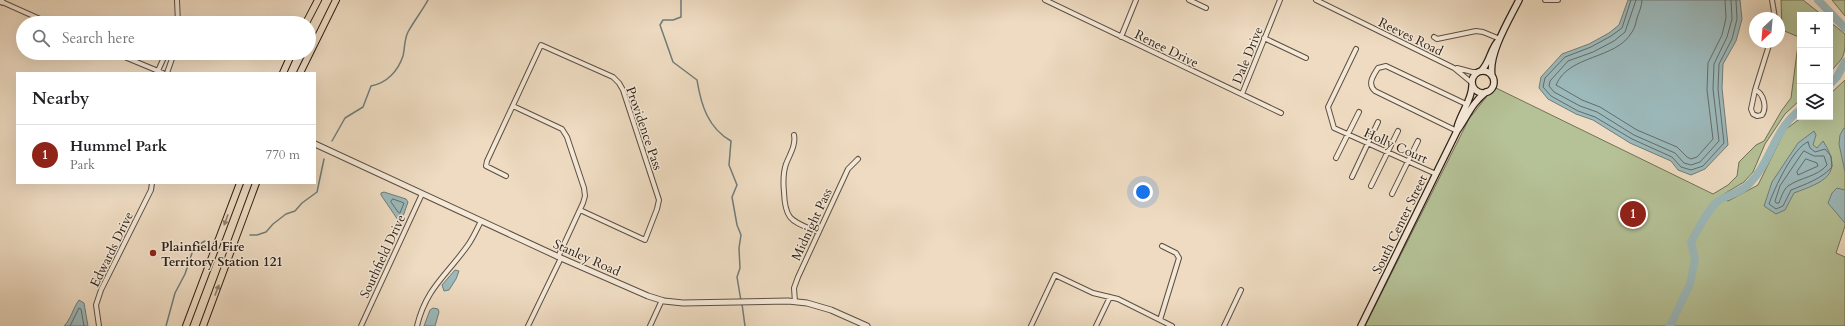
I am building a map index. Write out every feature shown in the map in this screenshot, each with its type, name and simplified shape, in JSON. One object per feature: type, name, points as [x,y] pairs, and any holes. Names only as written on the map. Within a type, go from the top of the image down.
[{"type":"main road","points":[[310,16],[318,0]]},
{"type":"main road","points":[[316,41],[336,0]]},
{"type":"main road","points":[[1500,39],[1494,45],[1487,64],[1473,76],[1472,84],[1479,92],[1486,92],[1493,86],[1491,69],[1500,39],[1519,0]]},
{"type":"main road","points":[[283,72],[289,60]]},
{"type":"main road","points":[[300,72],[306,60]]},
{"type":"main road","points":[[1480,71],[1488,72],[1492,76]]},
{"type":"main road","name":"South Center Street","points":[[1361,326],[1456,131],[1459,119],[1472,92],[1472,84]]},
{"type":"main road","name":"South Center Street","points":[[1456,131],[1473,104],[1486,92]]},
{"type":"main road","points":[[186,326],[240,184]]},
{"type":"main road","points":[[203,326],[256,184]]},
{"type":"street","points":[[177,0],[178,16]]},
{"type":"street","name":"Renee Drive","points":[[1045,0],[1281,114]]},
{"type":"street","points":[[1121,37],[1136,0]]},
{"type":"street","points":[[1189,0],[1206,8]]},
{"type":"street","name":"Dale Drive","points":[[1242,94],[1280,0]]},
{"type":"street","name":"Reeves Road","points":[[1316,0],[1454,68],[1472,72],[1480,71]]},
{"type":"street","points":[[1545,0],[1558,0]]},
{"type":"street","points":[[1772,0],[1774,12]]},
{"type":"street","points":[[1,1],[34,16]]},
{"type":"street","points":[[1434,37],[1437,39],[1476,31],[1483,32],[1500,39]]},
{"type":"street","points":[[1264,38],[1306,58]]},
{"type":"street","name":"Providence Pass","points":[[513,106],[541,45],[609,75],[621,86],[658,200],[657,210],[645,240],[580,210]]},
{"type":"street","points":[[1755,90],[1760,92],[1762,95],[1765,108],[1762,115],[1757,116],[1753,114],[1751,109],[1755,90],[1768,48]]},
{"type":"street","name":"Holly Court","points":[[1356,49],[1328,107],[1334,128],[1436,174]]},
{"type":"street","points":[[131,60],[159,72],[163,60]]},
{"type":"street","points":[[167,72],[172,60]]},
{"type":"street","points":[[1456,131],[1373,90],[1370,82],[1380,66],[1386,66],[1466,104]]},
{"type":"street","name":"Reeves Road","points":[[1454,68],[1472,84]]},
{"type":"street","points":[[506,176],[486,166],[513,106],[558,126],[565,133],[585,192],[580,210],[528,326]]},
{"type":"street","points":[[1336,158],[1359,112]]},
{"type":"street","points":[[1352,177],[1378,122]]},
{"type":"street","points":[[1371,186],[1398,131]]},
{"type":"street","points":[[794,135],[795,141],[785,166],[783,178],[785,208],[793,220],[818,232]]},
{"type":"street","points":[[1392,194],[1418,141]]},
{"type":"street","name":"Stanley Road","points":[[316,144],[559,257],[648,296],[683,303],[795,302],[816,305],[865,326]]},
{"type":"street","name":"Midnight Pass","points":[[795,302],[795,282],[848,169],[858,159]]},
{"type":"street","name":"Edwards Drive","points":[[99,326],[96,304],[101,290],[151,190],[152,184]]},
{"type":"street","name":"Southfield Drive","points":[[361,326],[422,194]]},
{"type":"street","points":[[417,326],[422,310],[434,286],[467,246],[481,221]]},
{"type":"street","points":[[1162,246],[1176,253],[1179,258],[1162,323]]},
{"type":"street","points":[[1031,326],[1055,275],[1093,293],[1123,301],[1162,323],[1172,326]]},
{"type":"street","points":[[1224,326],[1241,290]]},
{"type":"street","points":[[1096,326],[1110,297]]},
{"type":"street","points":[[650,326],[662,300]]},
{"type":"green space","points":[[1781,0],[1803,0],[1818,12],[1797,12],[1797,36],[1785,31],[1785,12],[1781,12]]},
{"type":"green space","points":[[1832,0],[1845,0],[1845,16]]},
{"type":"green space","points":[[1833,24],[1845,34],[1845,49],[1843,56],[1833,69]]},
{"type":"green space","points":[[1797,52],[1797,103],[1785,114],[1765,144],[1753,172],[1744,182],[1719,197],[1728,201],[1758,185],[1785,130],[1798,120],[1833,120],[1833,91],[1845,80],[1845,226],[1836,253],[1845,257],[1845,326],[1365,326],[1469,119],[1494,87],[1713,194],[1728,185],[1737,176],[1739,162],[1756,145],[1764,141],[1782,110],[1791,98]]},
{"type":"water","points":[[1628,0],[1740,0],[1742,19],[1736,41],[1723,64],[1722,88],[1728,145],[1705,169],[1691,175],[1678,170],[1671,161],[1630,143],[1593,120],[1576,114],[1548,99],[1539,88],[1541,77],[1562,54],[1589,44],[1609,33],[1619,25]]},
{"type":"water","points":[[1844,128],[1845,172],[1839,144],[1840,135]]},
{"type":"water","points":[[1814,131],[1816,135],[1813,145],[1817,148],[1823,141],[1832,162],[1828,176],[1814,185],[1794,193],[1785,210],[1776,214],[1764,206],[1772,182],[1798,143]]},
{"type":"water","points":[[1837,188],[1845,190],[1845,223],[1828,203],[1832,193]]},
{"type":"water","points":[[384,192],[406,199],[408,202],[401,222],[398,220],[381,195],[381,193]]},
{"type":"water","points":[[455,270],[459,271],[456,279],[449,290],[444,291],[442,285]]},
{"type":"water","points":[[79,300],[84,303],[88,326],[64,326],[75,306]]},
{"type":"water","points":[[433,308],[438,309],[439,312],[435,326],[424,326],[430,310]]},
{"type":"waterway","points":[[332,141],[345,118],[363,107],[371,86],[387,79],[398,67],[403,56],[408,32],[428,0]]},
{"type":"waterway","points":[[681,0],[681,17],[673,20],[663,20],[660,25],[673,62],[697,80],[703,107],[711,123],[723,136],[731,141],[729,165],[737,185],[732,197],[737,225],[741,235],[739,248],[740,268],[737,277],[741,301]]},
{"type":"waterway","points":[[1818,0],[1845,28]]},
{"type":"waterway","points":[[1833,81],[1837,77],[1845,62]]},
{"type":"waterway","points":[[1670,326],[1690,284],[1695,259],[1691,242],[1704,219],[1717,202],[1740,191],[1757,175],[1784,126],[1797,113]]},
{"type":"waterway","points":[[250,235],[257,235],[266,232],[273,224],[286,214],[295,211],[302,203],[317,192],[324,159]]},
{"type":"waterway","points":[[166,326],[175,293],[185,274],[194,247],[205,241]]},
{"type":"waterway","points":[[742,304],[745,326]]},
{"type":"place","name":"Hummel Park","points":[[1633,214]]},
{"type":"place","name":"Plainfield Fire Territory Station 121","points":[[153,253]]}]
